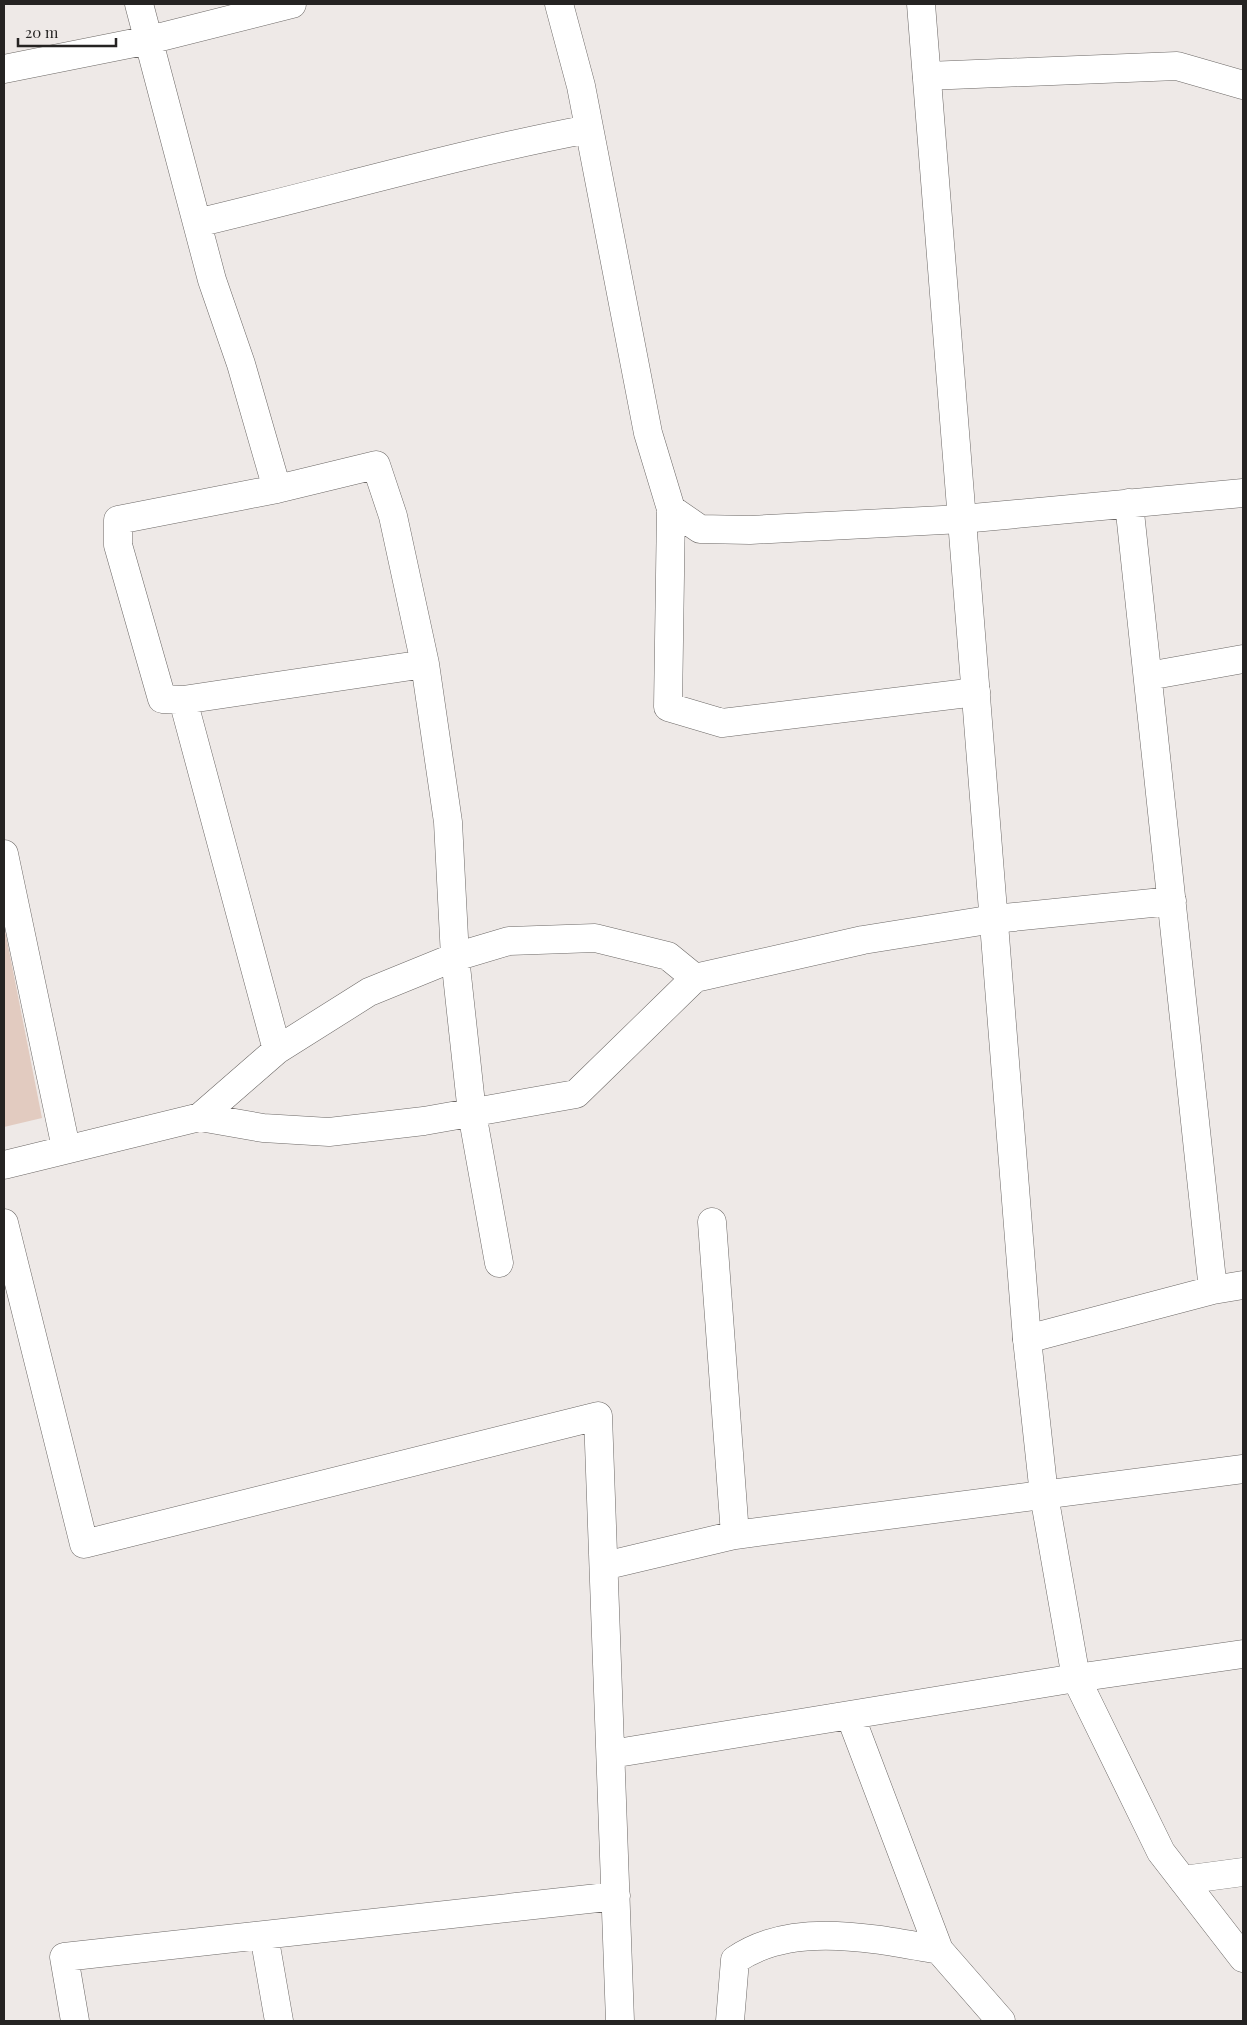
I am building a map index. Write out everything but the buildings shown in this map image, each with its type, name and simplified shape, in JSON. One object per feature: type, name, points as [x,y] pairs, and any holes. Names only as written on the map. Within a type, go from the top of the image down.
[{"type":"street","points":[[139,4],[212,280],[242,364],[277,489]]},
{"type":"street","points":[[4,69],[149,40],[292,4]]},
{"type":"street","points":[[559,4],[589,129],[648,433],[672,509],[668,707],[722,723],[976,692]]},
{"type":"street","points":[[921,4],[1027,1338],[1044,1495],[1076,1678],[1161,1852],[1243,1958]]},
{"type":"street","points":[[927,76],[1177,66],[1243,84]]},
{"type":"street","points":[[197,223],[324,193],[447,159],[589,129]]},
{"type":"street","points":[[425,664],[183,700],[162,699],[118,545],[118,520],[277,489],[376,465],[393,516],[425,664],[448,822],[455,957],[472,1113],[499,1264]]},
{"type":"street","points":[[672,509],[700,530],[750,530],[962,519],[1243,493]]},
{"type":"street","points":[[1129,503],[1214,1290]]},
{"type":"street","points":[[1148,676],[1243,659]]},
{"type":"street","points":[[183,700],[278,1050]]},
{"type":"street","points":[[4,854],[66,1148]]},
{"type":"street","points":[[4,1165],[66,1148],[200,1117],[262,1128],[329,1132],[472,1113],[576,1094],[695,978],[863,940],[994,919],[1172,901]]},
{"type":"street","points":[[200,1117],[278,1050],[369,992],[455,957],[509,941],[595,938],[668,956],[695,978]]},
{"type":"street","points":[[712,1222],[734,1535]]},
{"type":"street","points":[[4,1223],[84,1544],[598,1416],[620,2021]]},
{"type":"street","points":[[1027,1338],[1214,1290],[1243,1285]]},
{"type":"street","points":[[604,1566],[734,1535],[1243,1469]]},
{"type":"street","points":[[611,1754],[1076,1678],[1243,1654]]},
{"type":"street","points":[[850,1715],[939,1950],[1001,2021]]},
{"type":"street","points":[[1183,1880],[1243,1872]]},
{"type":"street","points":[[76,2021],[64,1957],[616,1896]]},
{"type":"street","points":[[264,1935],[280,2021]]},
{"type":"street","points":[[730,2021],[735,1960],[751,1949],[785,1940],[849,1935],[939,1950]]},
{"type":"shaded area","points":[[4,925],[42,1118],[4,1127]]}]
